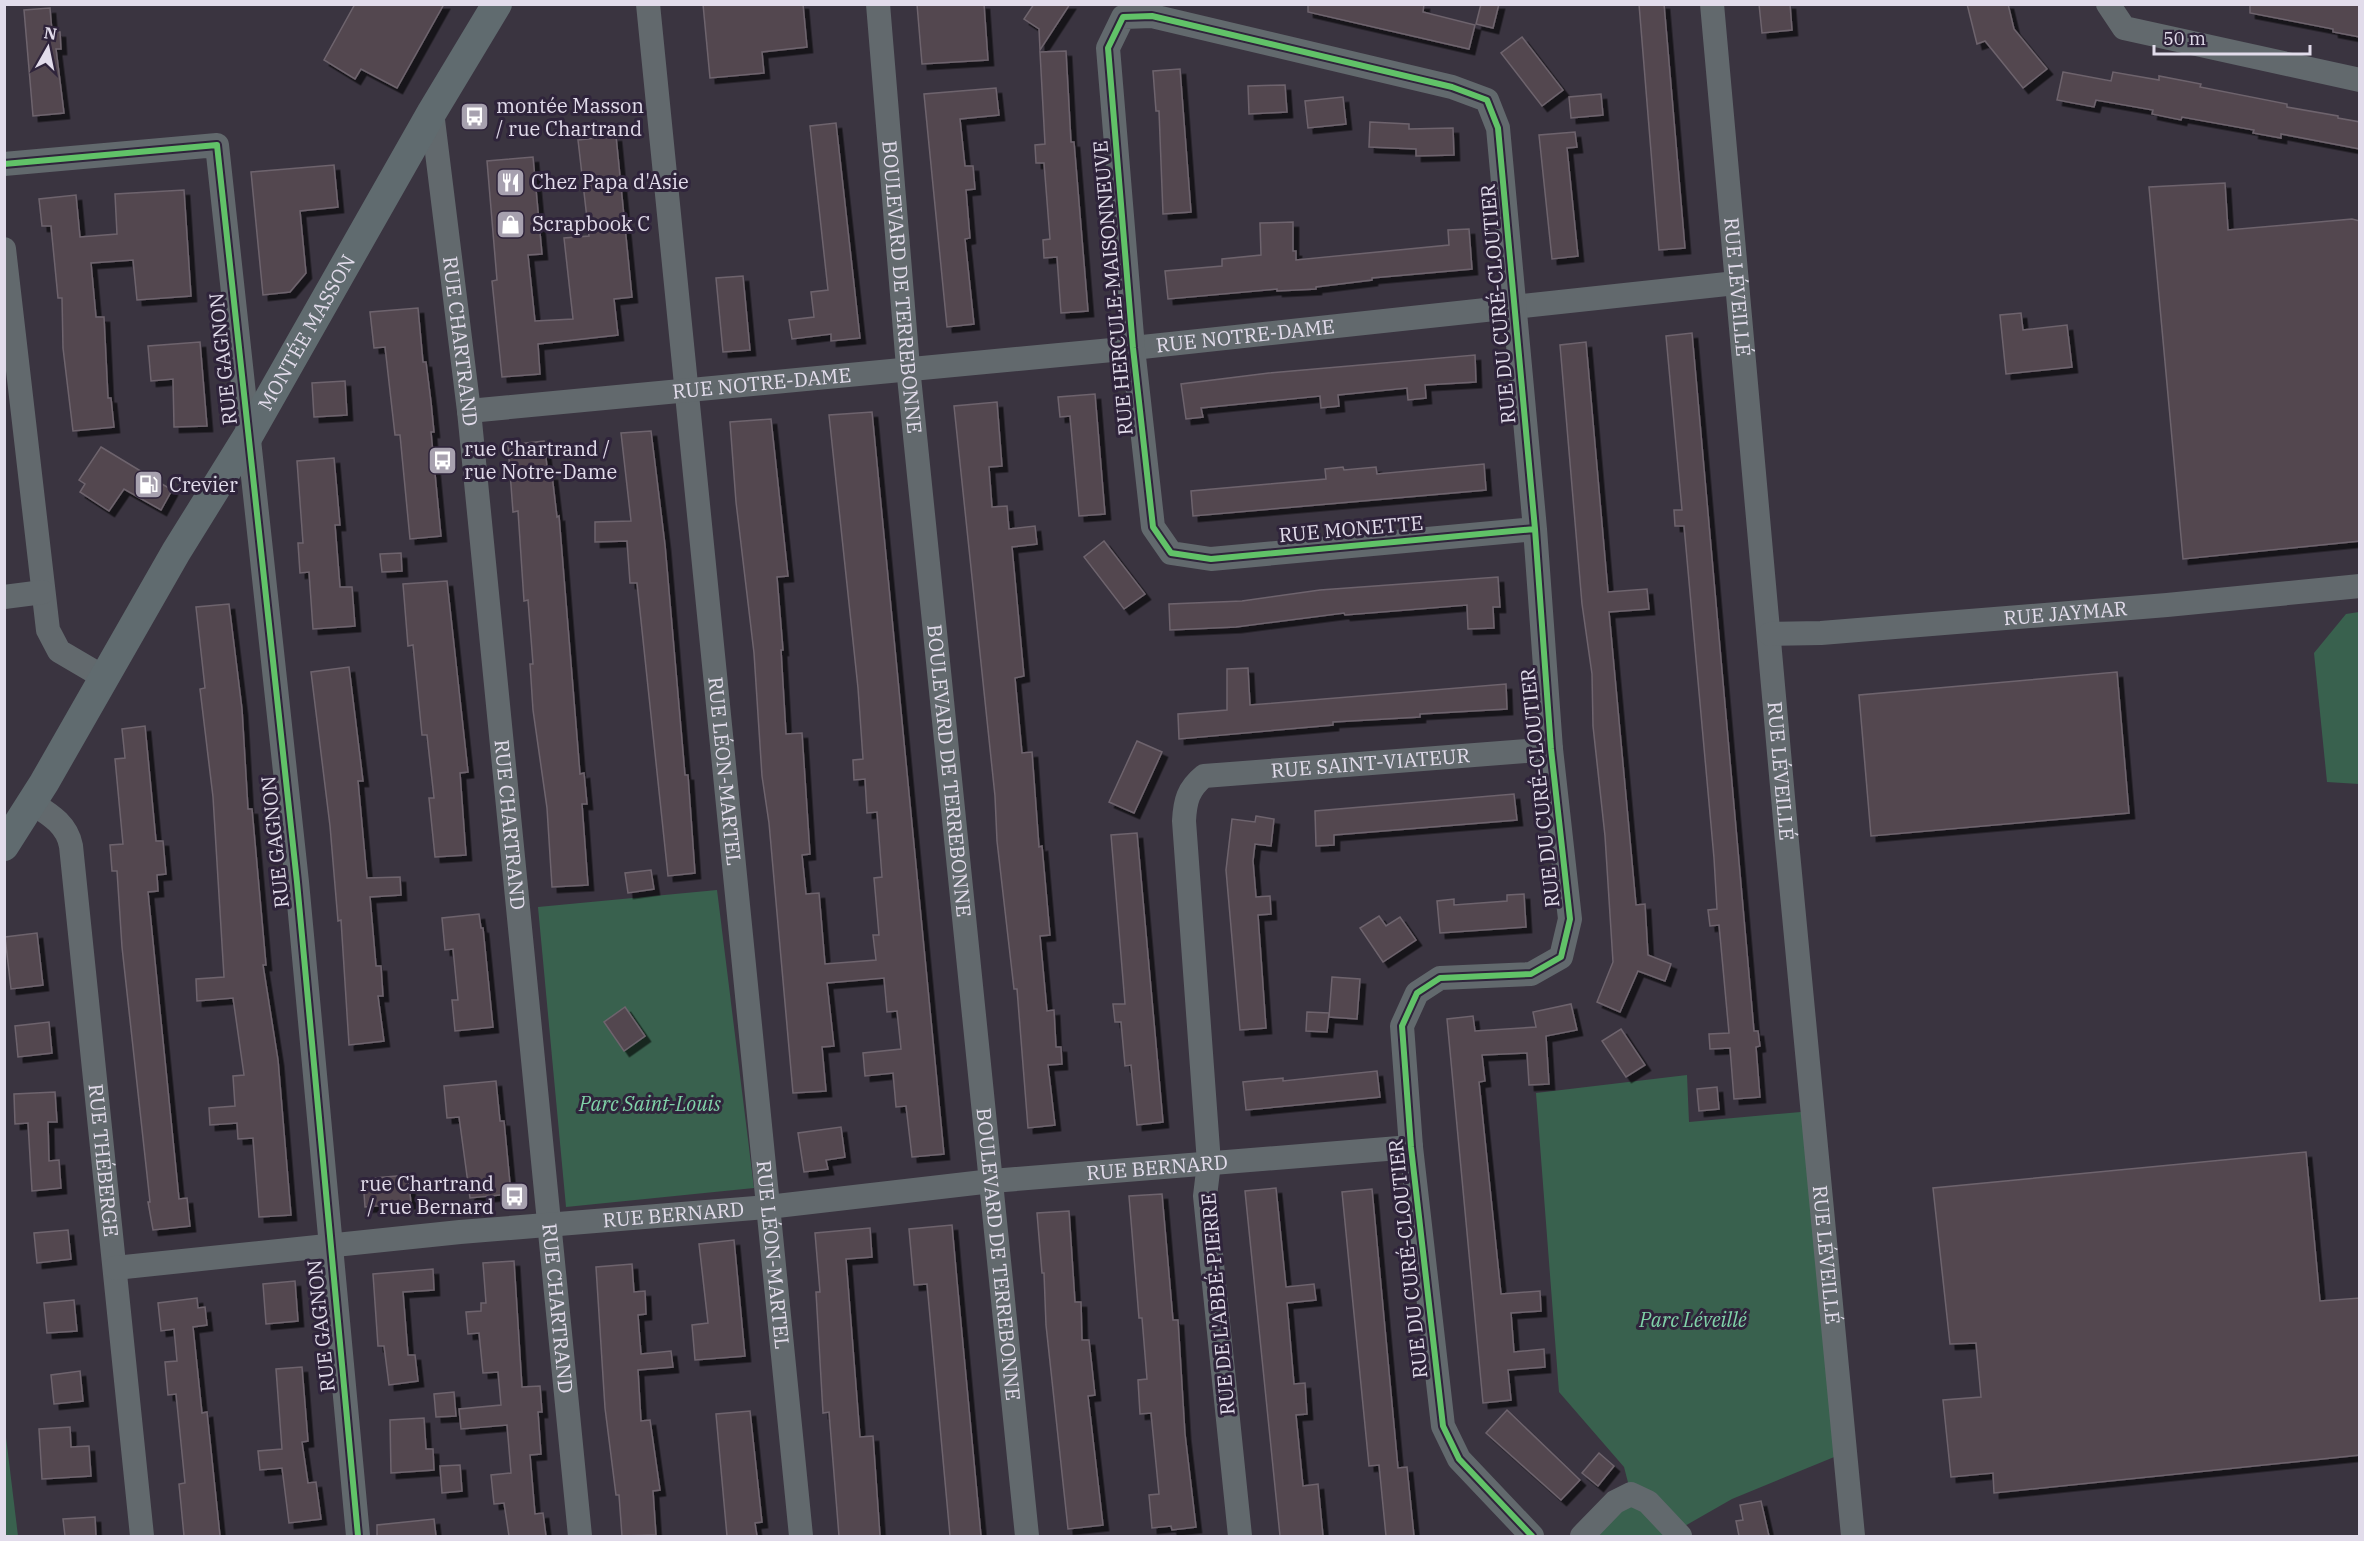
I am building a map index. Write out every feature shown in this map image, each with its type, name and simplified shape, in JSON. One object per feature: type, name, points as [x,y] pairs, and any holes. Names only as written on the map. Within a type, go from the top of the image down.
[{"type":"main road","name":"MONTÉE MASSON","points":[[4,846],[32,803],[176,552],[248,436],[432,112],[497,4]]},
{"type":"street","name":"RUE LÉON-MARTEL","points":[[648,4],[801,1536]]},
{"type":"street","name":"BOULEVARD DE TERREBONNE","points":[[878,4],[908,367],[1027,1536]]},
{"type":"street","name":"RUE LÉVEILLÉ","points":[[1712,4],[1853,1536]]},
{"type":"street","points":[[2108,4],[2124,28],[2360,80]]},
{"type":"street","name":"RUE HERCULE-MAISONNEUVE","points":[[1171,553],[1153,527],[1133,348],[1108,48],[1123,17],[1152,16],[1452,87],[1487,100]]},
{"type":"street","name":"RUE DU CURÉ-CLOUTIER","points":[[1487,100],[1498,128],[1535,529],[1551,749],[1570,919],[1561,957],[1530,974],[1440,978],[1417,993],[1401,1026],[1411,1147],[1443,1426],[1459,1459],[1532,1536]]},
{"type":"street","name":"RUE CHARTRAND","points":[[432,112],[469,411],[580,1536]]},
{"type":"street","name":"RUE GAGNON","points":[[4,164],[217,144],[297,882],[329,1247],[358,1536]]},
{"type":"street","points":[[4,249],[48,630],[55,646],[69,658],[105,678]]},
{"type":"street","name":"RUE NOTRE-DAME","points":[[469,411],[908,367],[1133,348],[1736,283]]},
{"type":"street","name":"RUE MONETTE","points":[[1171,553],[1211,559],[1535,529]]},
{"type":"street","name":"RUE JAYMAR","points":[[1770,634],[1821,633],[2167,605],[2360,586]]},
{"type":"street","points":[[4,597],[43,592]]},
{"type":"street","name":"RUE SAINT-VIATEUR","points":[[1192,786],[1204,776],[1551,749]]},
{"type":"street","name":"RUE DE L'ABBÉ-PIERRE","points":[[1192,786],[1185,803],[1184,821],[1209,1163],[1205,1196],[1240,1536]]},
{"type":"street","name":"RUE THÉBERGE","points":[[32,803],[59,822],[68,835],[71,846],[142,1536]]},
{"type":"street","name":"RUE BERNARD","points":[[116,1268],[460,1232],[768,1207],[992,1181],[1411,1147]]},
{"type":"street","points":[[1582,1536],[1615,1502],[1631,1494],[1648,1502],[1680,1536]]},
{"type":"green space","points":[[2359,612],[2359,784],[2327,782],[2314,653],[2346,614]]},
{"type":"green space","name":"Parc Saint-Louis","points":[[717,890],[754,1188],[566,1207],[538,907]]},
{"type":"green space","name":"Parc Léveillé","points":[[1687,1075],[1689,1122],[1812,1111],[1844,1453],[1732,1499],[1676,1531],[1680,1536],[1582,1536],[1631,1494],[1624,1467],[1559,1392],[1536,1093]]},
{"type":"green space","points":[[5,1429],[18,1536],[5,1536]]},
{"type":"building","points":[[355,4],[444,4],[397,88],[361,69],[355,79],[324,60]]},
{"type":"building","points":[[703,4],[803,4],[807,47],[762,52],[764,73],[710,78]]},
{"type":"building","points":[[917,4],[984,4],[988,60],[922,64]]},
{"type":"building","points":[[1034,4],[1070,4],[1040,50],[1039,29],[1024,19]]},
{"type":"building","points":[[1308,4],[1424,4],[1423,12],[1475,25],[1469,49],[1308,12]]},
{"type":"building","points":[[1481,4],[1499,4],[1493,28],[1476,24]]},
{"type":"building","points":[[1639,4],[1664,4],[1685,248],[1659,250]]},
{"type":"building","points":[[1759,4],[1790,4],[1792,30],[1762,33]]},
{"type":"building","points":[[1967,4],[2008,4],[2014,29],[2047,69],[2023,88],[1985,41],[1977,44]]},
{"type":"building","points":[[2250,4],[2360,4],[2360,37],[2333,32],[2333,29],[2250,13]]},
{"type":"building","points":[[50,8],[52,32],[60,32],[61,49],[56,49],[64,113],[33,116],[24,10]]},
{"type":"building","points":[[1522,37],[1563,90],[1542,106],[1501,53]]},
{"type":"building","points":[[1066,51],[1071,142],[1074,142],[1088,311],[1061,313],[1057,257],[1044,258],[1043,240],[1050,239],[1044,163],[1036,163],[1035,145],[1045,144],[1040,52]]},
{"type":"building","points":[[1180,69],[1191,212],[1163,214],[1159,111],[1156,111],[1153,71]]},
{"type":"building","points":[[2063,72],[2111,81],[2113,72],[2159,80],[2159,76],[2201,84],[2200,87],[2287,104],[2287,107],[2338,116],[2338,118],[2360,122],[2360,149],[2281,134],[2281,138],[2253,133],[2254,130],[2182,117],[2181,120],[2152,114],[2153,110],[2096,100],[2094,107],[2057,100]]},
{"type":"building","points":[[1285,85],[1287,112],[1249,114],[1248,86]]},
{"type":"building","points":[[996,88],[999,115],[960,119],[965,166],[973,166],[975,189],[966,190],[970,238],[965,239],[974,324],[947,327],[924,94]]},
{"type":"building","points":[[1601,94],[1603,115],[1571,118],[1569,97]]},
{"type":"building","points":[[1343,97],[1346,124],[1308,128],[1305,101]]},
{"type":"building","points":[[1370,122],[1409,124],[1409,129],[1453,128],[1454,155],[1416,156],[1416,149],[1369,147]]},
{"type":"building","points":[[836,123],[860,338],[831,341],[831,334],[792,339],[789,320],[814,317],[811,292],[828,290],[810,126]]},
{"type":"building","points":[[1575,132],[1577,147],[1567,148],[1578,256],[1552,259],[1539,135]]},
{"type":"building","points":[[616,136],[632,297],[614,299],[618,335],[538,344],[540,374],[502,377],[492,281],[497,280],[487,161],[533,157],[542,254],[528,255],[535,321],[573,319],[564,238],[589,236],[578,140]]},
{"type":"building","points":[[334,165],[338,207],[300,211],[306,273],[290,292],[263,295],[251,172]]},
{"type":"building","points":[[2225,183],[2228,230],[2352,219],[2360,221],[2360,541],[2183,559],[2149,187]]},
{"type":"building","points":[[184,190],[191,296],[137,300],[133,260],[91,263],[96,317],[104,317],[108,398],[111,398],[114,427],[73,431],[63,348],[62,298],[58,298],[51,226],[42,226],[39,199],[76,195],[80,237],[117,234],[115,194]]},
{"type":"building","points":[[1293,222],[1293,251],[1296,251],[1296,260],[1449,245],[1448,230],[1469,229],[1472,269],[1372,278],[1372,280],[1316,287],[1316,289],[1277,291],[1277,289],[1168,299],[1165,271],[1222,266],[1222,259],[1261,255],[1260,223]]},
{"type":"building","points":[[743,276],[750,350],[723,352],[716,278]]},
{"type":"building","points":[[418,308],[423,362],[426,362],[431,402],[434,432],[431,432],[441,536],[410,539],[400,435],[395,435],[385,347],[374,348],[370,312]]},
{"type":"building","points":[[2021,313],[2023,330],[2067,325],[2072,367],[2006,374],[2000,315]]},
{"type":"building","points":[[1692,333],[1754,1031],[1758,1031],[1760,1046],[1756,1047],[1760,1097],[1734,1099],[1730,1048],[1710,1049],[1709,1034],[1729,1033],[1719,925],[1710,926],[1708,910],[1717,909],[1714,858],[1684,526],[1675,526],[1674,510],[1682,510],[1666,336]]},
{"type":"building","points":[[200,342],[207,426],[174,427],[173,379],[151,381],[148,346]]},
{"type":"building","points":[[1586,342],[1608,592],[1647,589],[1649,609],[1609,612],[1636,905],[1645,904],[1648,955],[1671,964],[1665,981],[1638,971],[1620,1012],[1597,1002],[1613,962],[1605,836],[1593,726],[1592,674],[1582,604],[1560,345]]},
{"type":"building","points":[[1475,355],[1476,382],[1425,385],[1426,398],[1408,400],[1407,388],[1338,395],[1339,406],[1321,408],[1320,396],[1201,408],[1203,417],[1186,419],[1181,384],[1269,373]]},
{"type":"building","points":[[345,381],[347,415],[314,417],[312,383]]},
{"type":"building","points":[[1095,394],[1105,514],[1079,516],[1070,416],[1060,417],[1058,397]]},
{"type":"building","points":[[997,402],[1002,466],[989,467],[992,507],[1007,506],[1009,529],[1035,526],[1037,544],[1012,547],[1024,676],[1015,678],[1022,753],[1032,752],[1039,847],[1042,846],[1050,935],[1040,936],[1047,1011],[1054,1010],[1056,1047],[1061,1047],[1062,1064],[1048,1065],[1055,1125],[1028,1128],[1017,989],[1014,989],[997,841],[995,796],[954,406]]},
{"type":"building","points":[[872,412],[944,1154],[912,1157],[906,1106],[896,1107],[893,1073],[865,1076],[863,1053],[901,1049],[897,1011],[887,1012],[884,978],[827,983],[834,1046],[822,1047],[826,1091],[793,1093],[769,823],[762,776],[754,653],[736,502],[730,422],[771,419],[788,576],[777,577],[783,650],[781,650],[786,734],[802,733],[810,854],[802,855],[806,894],[819,893],[825,964],[876,960],[873,935],[879,935],[874,878],[882,877],[877,812],[867,813],[865,779],[854,780],[853,760],[863,759],[858,688],[829,415]]},
{"type":"building","points":[[651,431],[665,545],[685,775],[688,775],[695,873],[668,876],[637,583],[630,583],[627,541],[595,542],[595,522],[631,521],[621,433]]},
{"type":"building","points":[[544,441],[548,475],[552,475],[557,517],[559,516],[580,774],[584,773],[587,804],[582,804],[588,885],[552,887],[547,808],[533,710],[530,664],[533,664],[528,600],[524,601],[518,511],[513,512],[508,445]]},
{"type":"building","points":[[101,447],[172,490],[161,510],[124,489],[109,511],[80,492],[85,484],[79,480]]},
{"type":"building","points":[[334,458],[340,525],[335,525],[340,587],[352,587],[355,626],[313,629],[309,572],[300,573],[298,543],[303,543],[297,461]]},
{"type":"building","points":[[1484,464],[1486,490],[1193,516],[1191,491],[1326,479],[1325,469],[1343,467],[1344,470],[1376,467],[1377,474]]},
{"type":"building","points":[[1104,541],[1145,594],[1124,609],[1084,557]]},
{"type":"building","points":[[401,553],[402,571],[382,572],[380,554]]},
{"type":"building","points":[[1498,577],[1500,607],[1493,607],[1494,628],[1468,629],[1467,605],[1345,615],[1344,613],[1236,627],[1170,630],[1169,604],[1242,601],[1320,590]]},
{"type":"building","points":[[447,581],[468,772],[460,773],[466,855],[435,857],[429,798],[434,798],[427,735],[422,735],[413,645],[408,646],[403,584]]},
{"type":"building","points":[[229,604],[242,709],[248,809],[252,809],[266,965],[263,965],[278,1060],[291,1215],[259,1217],[253,1138],[238,1139],[237,1123],[210,1125],[209,1108],[235,1106],[233,1076],[244,1075],[233,998],[197,1001],[196,979],[224,977],[213,797],[200,689],[205,688],[196,607]]},
{"type":"building","points":[[349,667],[363,781],[358,781],[367,878],[400,877],[401,895],[370,897],[376,966],[381,966],[383,996],[378,996],[384,1041],[349,1045],[341,920],[338,921],[330,826],[311,672]]},
{"type":"building","points":[[1248,668],[1250,705],[1506,684],[1507,709],[1420,714],[1420,717],[1333,722],[1333,725],[1179,739],[1178,714],[1227,710],[1227,669]]},
{"type":"building","points":[[2117,672],[2129,813],[1871,836],[1859,695]]},
{"type":"building","points":[[145,726],[156,841],[163,841],[166,874],[157,875],[158,891],[148,892],[179,1199],[187,1198],[190,1226],[153,1230],[148,1202],[150,1202],[122,947],[117,871],[112,871],[110,845],[123,844],[115,759],[125,758],[122,729]]},
{"type":"building","points":[[1137,741],[1162,752],[1134,813],[1109,802]]},
{"type":"building","points":[[1514,794],[1517,820],[1334,835],[1334,845],[1316,846],[1315,811]]},
{"type":"building","points":[[1256,816],[1274,819],[1271,846],[1255,844],[1253,861],[1256,897],[1270,896],[1271,914],[1258,915],[1266,1028],[1240,1030],[1226,870],[1232,819],[1255,822]]},
{"type":"building","points":[[1137,833],[1163,1122],[1137,1125],[1131,1065],[1125,1066],[1121,1022],[1115,1022],[1113,1004],[1125,1004],[1111,835]]},
{"type":"building","points":[[651,870],[654,889],[628,893],[625,873]]},
{"type":"building","points":[[1524,894],[1526,927],[1440,933],[1437,901],[1454,899],[1454,905],[1507,901],[1507,895]]},
{"type":"building","points":[[479,914],[481,928],[483,928],[493,1027],[455,1031],[452,1000],[458,1000],[453,949],[445,950],[442,918]]},
{"type":"building","points":[[1379,916],[1386,926],[1400,917],[1416,940],[1383,962],[1360,928]]},
{"type":"building","points":[[37,933],[43,985],[11,989],[5,937]]},
{"type":"building","points":[[1332,977],[1360,979],[1357,1019],[1329,1017]]},
{"type":"building","points":[[1571,1004],[1577,1030],[1546,1036],[1549,1084],[1529,1085],[1527,1053],[1482,1055],[1485,1081],[1479,1082],[1501,1294],[1540,1291],[1541,1311],[1511,1313],[1514,1352],[1544,1349],[1545,1367],[1508,1370],[1511,1400],[1483,1403],[1447,1019],[1473,1016],[1475,1031],[1536,1027],[1533,1012]]},
{"type":"building","points":[[625,1007],[645,1036],[624,1051],[604,1022]]},
{"type":"building","points":[[1307,1012],[1329,1013],[1327,1032],[1306,1031]]},
{"type":"building","points":[[49,1022],[52,1053],[18,1057],[15,1026]]},
{"type":"building","points":[[1621,1029],[1645,1065],[1626,1077],[1602,1041]]},
{"type":"building","points":[[1377,1071],[1380,1097],[1246,1110],[1243,1082],[1283,1078],[1283,1081]]},
{"type":"building","points":[[496,1081],[500,1121],[504,1121],[511,1194],[470,1198],[459,1117],[447,1118],[444,1086]]},
{"type":"building","points":[[1717,1087],[1719,1109],[1699,1111],[1697,1089]]},
{"type":"building","points":[[55,1092],[57,1122],[48,1122],[49,1161],[59,1160],[61,1188],[32,1191],[28,1123],[15,1124],[14,1094]]},
{"type":"building","points":[[841,1127],[845,1157],[826,1160],[828,1169],[804,1172],[798,1133]]},
{"type":"building","points":[[2306,1152],[2320,1301],[2360,1298],[2360,1455],[1994,1493],[1993,1473],[1951,1477],[1943,1400],[1981,1397],[1976,1343],[1950,1344],[1933,1188]]},
{"type":"building","points":[[408,1175],[411,1203],[365,1207],[363,1179]]},
{"type":"building","points":[[1276,1188],[1286,1287],[1314,1284],[1316,1300],[1287,1303],[1294,1384],[1305,1383],[1307,1414],[1296,1415],[1303,1486],[1318,1484],[1323,1536],[1280,1536],[1245,1191]]},
{"type":"building","points":[[1372,1189],[1398,1468],[1407,1467],[1414,1536],[1386,1536],[1379,1465],[1369,1466],[1342,1192]]},
{"type":"building","points":[[1162,1194],[1173,1320],[1178,1320],[1185,1434],[1196,1527],[1172,1530],[1171,1526],[1152,1528],[1149,1495],[1159,1494],[1151,1413],[1140,1414],[1138,1380],[1147,1379],[1142,1318],[1139,1318],[1129,1196]]},
{"type":"building","points":[[1069,1211],[1075,1302],[1081,1302],[1082,1340],[1089,1340],[1095,1395],[1088,1396],[1103,1525],[1068,1529],[1046,1325],[1044,1273],[1042,1273],[1037,1213]]},
{"type":"building","points":[[952,1225],[981,1536],[950,1536],[927,1284],[914,1285],[909,1229]]},
{"type":"building","points":[[870,1228],[872,1257],[846,1259],[860,1437],[873,1436],[880,1536],[839,1536],[829,1412],[823,1413],[816,1292],[820,1292],[815,1233]]},
{"type":"building","points":[[68,1230],[71,1259],[37,1263],[34,1233]]},
{"type":"building","points":[[734,1240],[745,1356],[695,1360],[692,1325],[708,1323],[699,1244]]},
{"type":"building","points":[[514,1261],[522,1387],[540,1386],[542,1412],[538,1412],[541,1454],[530,1455],[535,1514],[543,1513],[546,1536],[509,1536],[504,1503],[494,1504],[491,1475],[511,1473],[507,1425],[461,1429],[459,1409],[501,1405],[498,1372],[483,1373],[479,1333],[468,1334],[466,1312],[481,1311],[481,1303],[486,1303],[483,1263]]},
{"type":"building","points":[[632,1264],[634,1292],[645,1291],[646,1314],[638,1315],[641,1354],[671,1351],[673,1367],[638,1370],[641,1421],[650,1420],[660,1490],[653,1491],[656,1535],[622,1536],[619,1495],[616,1495],[605,1408],[596,1267]]},
{"type":"building","points":[[433,1269],[434,1290],[403,1292],[408,1355],[415,1355],[418,1381],[389,1385],[384,1346],[378,1346],[373,1274]]},
{"type":"building","points":[[295,1281],[298,1321],[266,1324],[263,1284]]},
{"type":"building","points":[[197,1298],[198,1308],[205,1307],[207,1325],[193,1327],[202,1413],[207,1412],[220,1536],[184,1536],[179,1484],[185,1483],[176,1394],[168,1395],[165,1362],[177,1361],[174,1329],[161,1331],[158,1303]]},
{"type":"building","points":[[74,1300],[77,1331],[47,1333],[44,1303]]},
{"type":"building","points":[[302,1367],[308,1441],[302,1442],[308,1483],[316,1482],[321,1519],[289,1523],[282,1468],[260,1470],[258,1451],[282,1449],[276,1369]]},
{"type":"building","points":[[80,1371],[83,1401],[54,1404],[51,1375]]},
{"type":"building","points":[[454,1392],[456,1416],[436,1417],[434,1394]]},
{"type":"building","points":[[1507,1410],[1580,1480],[1561,1500],[1486,1433]]},
{"type":"building","points":[[750,1411],[762,1522],[755,1523],[757,1536],[727,1536],[716,1414]]},
{"type":"building","points":[[424,1418],[426,1449],[433,1449],[434,1470],[391,1473],[390,1420]]},
{"type":"building","points":[[70,1427],[71,1447],[89,1446],[91,1476],[42,1479],[39,1429]]},
{"type":"building","points":[[1599,1453],[1614,1466],[1598,1486],[1582,1473]]},
{"type":"building","points":[[460,1465],[462,1491],[442,1493],[440,1466]]},
{"type":"building","points":[[1761,1501],[1769,1536],[1739,1536],[1736,1521],[1743,1520],[1740,1505]]},
{"type":"building","points":[[95,1517],[96,1536],[65,1536],[63,1519]]},
{"type":"building","points":[[434,1519],[436,1536],[377,1536],[377,1525]]},
{"type":"cycle path","points":[[1532,1536],[1459,1459],[1443,1426],[1411,1147],[1402,1026],[1417,993],[1440,978],[1531,974],[1561,957],[1570,919],[1551,749],[1535,529],[1498,128],[1487,100],[1452,87],[1152,16],[1123,17],[1108,48],[1133,348],[1153,527],[1171,553],[1211,559],[1535,529]]},
{"type":"cycle path","points":[[4,164],[217,145],[297,882],[358,1536]]},
{"type":"place","name":"montée Masson / rue Chartrand","points":[[475,117]]},
{"type":"place","name":"Chez Papa d'Asie","points":[[510,182]]},
{"type":"place","name":"Scrapbook C","points":[[511,224]]},
{"type":"place","name":"rue Chartrand / rue Notre-Dame","points":[[443,461]]},
{"type":"place","name":"Crevier","points":[[148,485]]},
{"type":"place","name":"rue Chartrand / rue Bernard","points":[[515,1196]]}]
